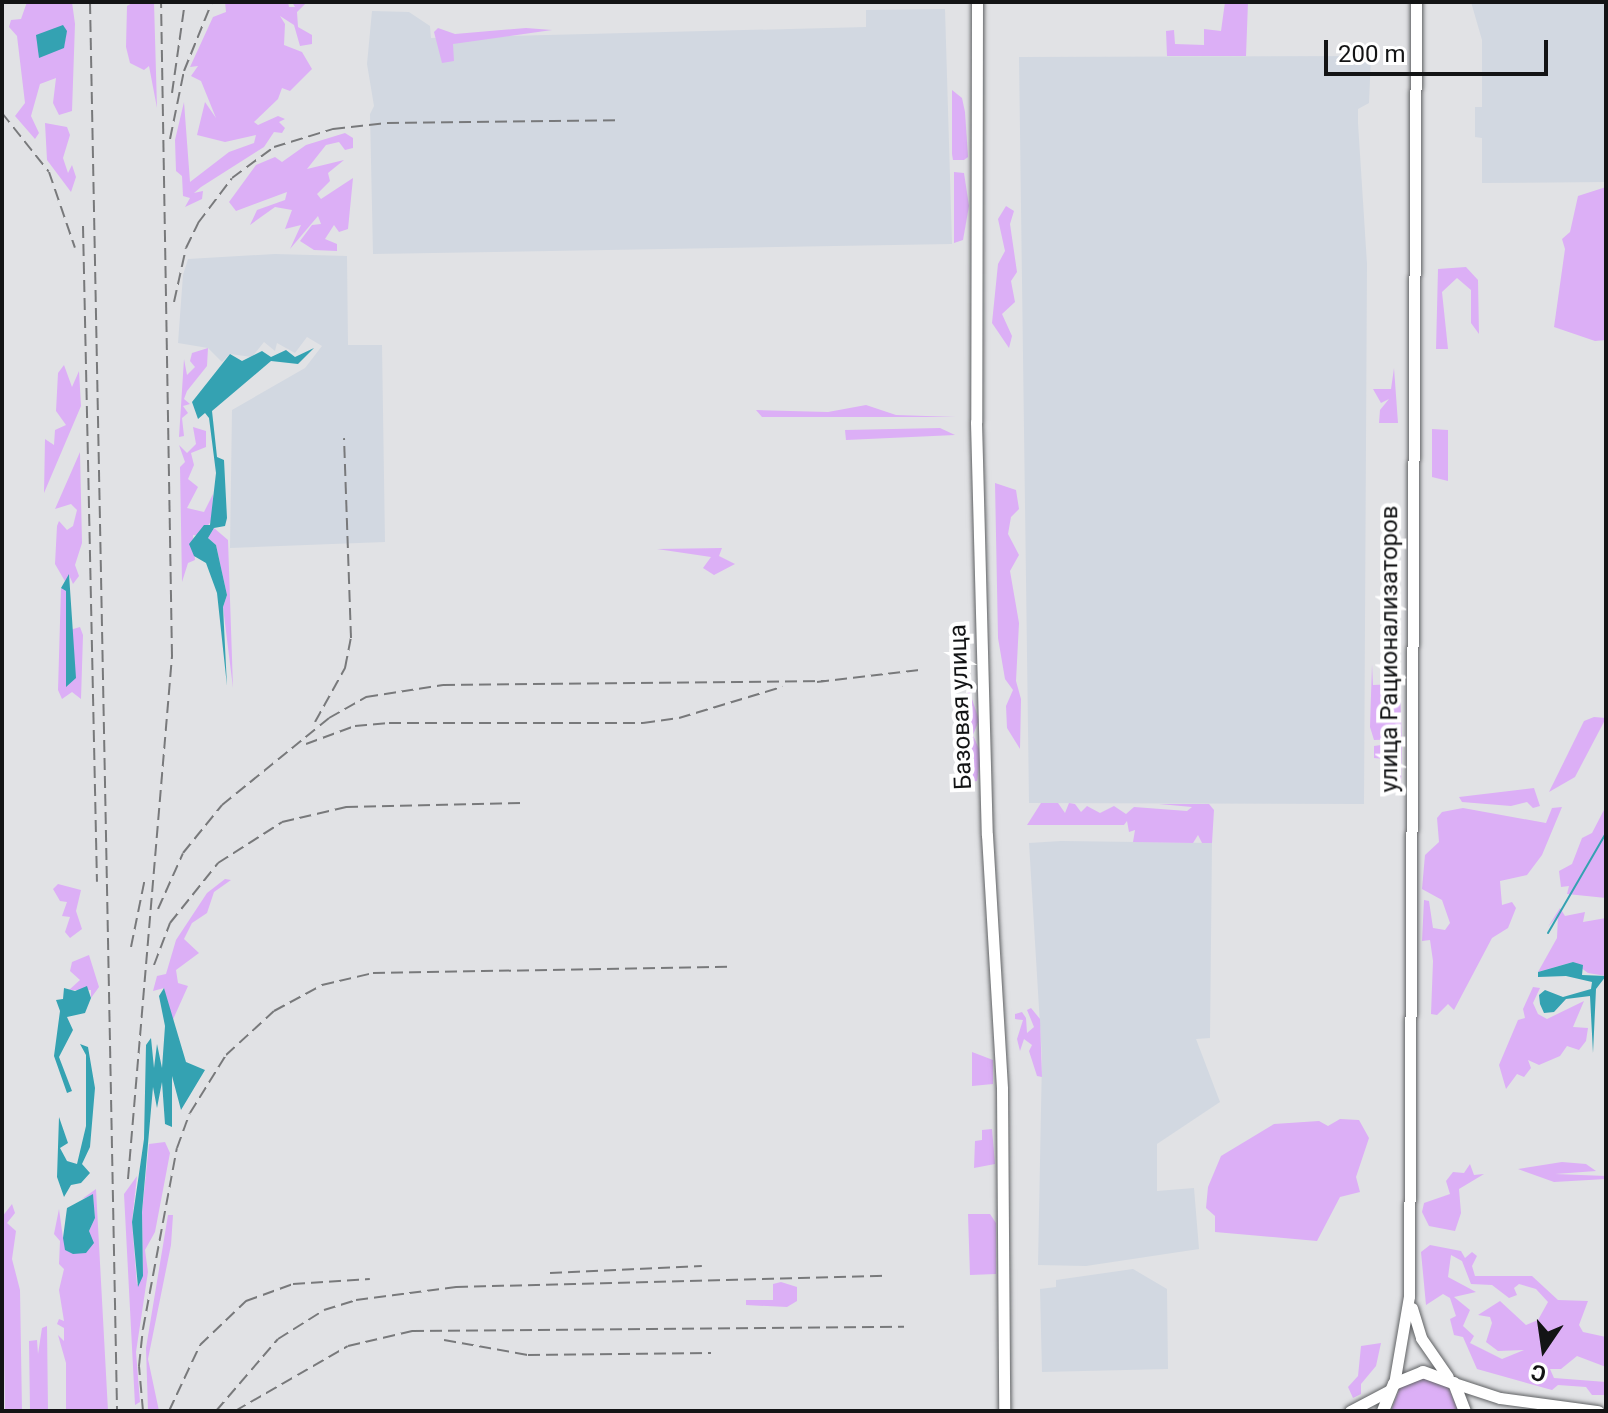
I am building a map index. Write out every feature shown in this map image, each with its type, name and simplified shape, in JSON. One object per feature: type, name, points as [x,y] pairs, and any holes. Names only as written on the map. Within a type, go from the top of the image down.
[{"type":"main road","name":"Базовая улица","points":[[977,2],[976,422],[987,835],[1002,1089],[1004,1411]]},
{"type":"main road","name":"улица Рационализаторов","points":[[1409,1296],[1416,2]]},
{"type":"main road","points":[[1409,1296],[1421,1338],[1451,1380],[1465,1411]]},
{"type":"main road","points":[[1383,1411],[1392,1387],[1409,1296]]},
{"type":"main road","points":[[1350,1411],[1415,1373],[1451,1380],[1500,1398],[1598,1411]]},
{"type":"shaded area","points":[[27,2],[72,2],[75,24],[72,111],[59,115],[53,103],[56,78],[40,84],[31,116],[39,133],[35,139],[15,116],[25,103],[17,36],[9,27],[11,20],[21,19]]},
{"type":"shaded area","points":[[134,2],[154,2],[157,108],[149,66],[144,70],[130,63],[126,47],[127,6]]},
{"type":"shaded area","points":[[225,2],[288,2],[289,7],[295,7],[292,2],[307,2],[297,12],[298,27],[312,35],[312,44],[300,46],[294,25],[280,16],[285,24],[284,45],[302,52],[312,69],[290,91],[282,88],[278,99],[254,122],[258,125],[278,116],[285,119],[279,122],[285,128],[282,133],[274,132],[264,147],[201,187],[194,193],[203,191],[202,199],[185,207],[190,198],[183,196],[182,176],[176,171],[175,140],[184,102],[190,182],[229,152],[254,143],[256,135],[225,142],[197,135],[205,102],[216,118],[201,81],[191,76],[198,66],[190,67],[213,17],[226,12]]},
{"type":"shaded area","points":[[1225,2],[1248,2],[1246,56],[1167,56],[1166,31],[1174,30],[1175,44],[1204,45],[1204,29],[1221,31]]},
{"type":"shaded area","points":[[1471,2],[1606,2],[1606,182],[1482,183],[1482,138],[1475,137],[1475,107],[1482,107],[1482,40]]},
{"type":"shaded area","points":[[945,9],[952,244],[373,254],[370,114],[374,106],[367,64],[372,11],[409,12],[430,26],[431,38],[866,27],[866,10]]},
{"type":"shaded area","points":[[438,28],[455,34],[526,28],[552,30],[453,44],[454,61],[442,63],[434,32]]},
{"type":"shaded area","points":[[1371,56],[1369,103],[1358,109],[1367,264],[1364,804],[1029,803],[1019,57]]},
{"type":"shaded area","points":[[952,90],[962,98],[965,112],[968,157],[964,160],[953,160]]},
{"type":"shaded area","points":[[45,123],[67,127],[70,135],[63,158],[68,173],[72,165],[76,177],[71,192],[47,160]]},
{"type":"shaded area","points":[[345,133],[353,138],[353,148],[345,150],[339,142],[326,145],[307,169],[344,160],[328,173],[330,181],[317,194],[321,199],[353,178],[348,229],[339,232],[334,225],[325,239],[337,244],[337,251],[314,250],[300,241],[312,225],[321,224],[318,216],[290,249],[301,225],[285,229],[292,210],[275,207],[250,225],[257,210],[285,200],[287,192],[236,211],[229,202],[256,165],[275,157],[282,162],[306,145]]},
{"type":"shaded area","points":[[954,172],[964,173],[969,206],[963,240],[954,243]]},
{"type":"shaded area","points":[[1606,187],[1606,340],[1595,341],[1554,327],[1565,249],[1562,239],[1570,232],[1578,196]]},
{"type":"shaded area","points":[[1006,206],[1014,211],[1010,224],[1017,272],[1011,281],[1015,302],[1002,314],[1012,336],[1009,348],[992,323],[998,264],[1005,251],[998,219]]},
{"type":"shaded area","points":[[275,254],[347,256],[348,345],[382,345],[385,542],[230,548],[232,410],[305,368],[322,346],[307,337],[295,353],[277,343],[275,351],[264,342],[252,357],[230,354],[222,362],[208,348],[178,343],[183,275],[188,259]]},
{"type":"shaded area","points":[[1466,267],[1478,280],[1479,334],[1471,323],[1471,290],[1457,278],[1442,292],[1448,349],[1436,349],[1438,269]]},
{"type":"shaded area","points":[[208,348],[207,366],[184,399],[190,404],[183,406],[188,413],[182,418],[184,436],[179,437],[184,359],[187,375],[195,367],[190,361],[192,353]]},
{"type":"shaded area","points":[[64,365],[72,387],[79,371],[81,406],[44,493],[45,439],[54,445],[55,430],[66,425],[56,411],[58,373]]},
{"type":"shaded area","points":[[1394,368],[1398,423],[1379,423],[1380,410],[1389,399],[1381,403],[1373,389],[1391,389]]},
{"type":"shaded area","points":[[866,405],[896,415],[956,417],[762,417],[756,410],[828,412]]},
{"type":"shaded area","points":[[193,427],[206,431],[206,447],[191,453],[194,465],[188,479],[198,487],[187,508],[204,512],[213,494],[212,520],[200,536],[193,535],[195,560],[188,563],[182,582],[180,467],[185,462],[179,445],[187,453],[196,444]]},
{"type":"shaded area","points":[[940,428],[955,435],[846,440],[845,430]]},
{"type":"shaded area","points":[[1432,429],[1448,430],[1448,481],[1432,477]]},
{"type":"shaded area","points":[[80,452],[82,543],[75,565],[79,576],[73,584],[69,575],[66,583],[55,564],[57,526],[59,521],[67,530],[73,526],[77,510],[71,504],[55,509]]},
{"type":"shaded area","points":[[995,483],[1016,490],[1019,509],[1011,517],[1008,534],[1019,555],[1010,571],[1019,623],[1016,681],[1021,699],[1020,749],[1007,728],[1006,706],[1013,690],[1005,679],[998,638]]},
{"type":"shaded area","points":[[214,528],[228,540],[233,688],[223,607],[227,595],[216,545],[208,538]]},
{"type":"shaded area","points":[[722,548],[719,556],[735,564],[714,575],[703,568],[711,557],[657,549]]},
{"type":"shaded area","points":[[61,588],[66,591],[67,686],[74,650],[70,630],[80,627],[83,635],[81,699],[72,692],[62,699],[58,690]]},
{"type":"shaded area","points":[[1398,649],[1402,739],[1374,740],[1370,727],[1372,664],[1373,685],[1397,684]]},
{"type":"shaded area","points":[[968,683],[973,686],[970,693],[979,720],[973,735],[981,754],[977,781],[964,783]]},
{"type":"shaded area","points":[[1594,717],[1606,718],[1575,777],[1549,792],[1584,721]]},
{"type":"shaded area","points":[[1402,742],[1401,791],[1398,793],[1386,782],[1384,759],[1374,758],[1374,746]]},
{"type":"shaded area","points":[[1534,788],[1540,806],[1533,808],[1527,802],[1511,806],[1462,802],[1459,797]]},
{"type":"shaded area","points":[[1041,803],[1058,803],[1065,813],[1069,803],[1075,804],[1081,812],[1087,806],[1100,813],[1114,806],[1126,814],[1134,807],[1187,811],[1192,807],[1159,804],[1209,804],[1214,810],[1212,843],[1202,843],[1198,835],[1193,843],[1133,842],[1135,830],[1129,832],[1127,821],[1124,825],[1027,825]]},
{"type":"shaded area","points":[[1606,806],[1606,898],[1567,894],[1569,886],[1561,887],[1559,871],[1572,864],[1582,838],[1592,833]]},
{"type":"shaded area","points":[[1562,807],[1542,855],[1527,875],[1500,881],[1502,905],[1512,902],[1516,908],[1508,928],[1492,938],[1454,1010],[1448,1004],[1437,1015],[1431,1014],[1433,961],[1430,940],[1422,941],[1424,900],[1429,901],[1433,928],[1445,930],[1450,923],[1442,900],[1422,889],[1425,855],[1439,842],[1437,818],[1442,812],[1463,808],[1546,823],[1552,808]]},
{"type":"shaded area","points":[[1029,843],[1212,843],[1210,1038],[1196,1039],[1220,1102],[1157,1144],[1157,1191],[1194,1188],[1199,1249],[1086,1266],[1038,1265],[1042,1058]]},
{"type":"shaded area","points":[[225,879],[231,880],[214,892],[207,913],[192,923],[184,939],[199,953],[176,970],[178,983],[188,986],[171,1024],[164,988],[153,991],[157,976],[166,974],[176,940],[207,893]]},
{"type":"shaded area","points":[[58,884],[81,890],[76,911],[82,929],[70,938],[65,932],[70,917],[62,916],[67,902],[60,901],[53,889]]},
{"type":"shaded area","points":[[1560,908],[1565,916],[1585,912],[1583,922],[1606,918],[1606,976],[1588,973],[1573,962],[1538,972],[1557,938],[1558,915],[1548,927]]},
{"type":"shaded area","points":[[89,955],[99,987],[91,998],[91,990],[69,990],[80,980],[70,971],[72,962]]},
{"type":"shaded area","points":[[1533,987],[1540,988],[1533,1003],[1538,1014],[1547,1019],[1584,1001],[1573,1027],[1588,1028],[1586,1041],[1579,1050],[1567,1046],[1560,1056],[1539,1065],[1528,1060],[1531,1068],[1524,1077],[1517,1074],[1506,1089],[1499,1065],[1518,1020],[1525,1018],[1523,1009]]},
{"type":"shaded area","points":[[1031,1008],[1040,1019],[1042,1077],[1037,1076],[1029,1051],[1032,1045],[1024,1039],[1020,1051],[1017,1039],[1023,1020],[1015,1019],[1015,1014],[1022,1012],[1026,1018],[1027,1033],[1034,1027],[1027,1010]]},
{"type":"shaded area","points":[[972,1052],[993,1060],[993,1084],[972,1086]]},
{"type":"shaded area","points":[[1340,1119],[1359,1120],[1369,1138],[1356,1177],[1360,1192],[1340,1197],[1317,1241],[1215,1232],[1215,1216],[1206,1208],[1208,1187],[1221,1156],[1274,1124],[1319,1121],[1328,1126]]},
{"type":"shaded area","points":[[992,1129],[995,1164],[974,1168],[975,1141],[982,1140],[982,1130]]},
{"type":"shaded area","points":[[165,1142],[170,1153],[155,1232],[145,1250],[148,1272],[136,1352],[140,1402],[135,1405],[124,1194],[137,1176],[132,1222],[137,1285],[143,1276],[142,1212],[149,1144]]},
{"type":"shaded area","points":[[1562,1162],[1586,1164],[1596,1171],[1555,1174],[1606,1176],[1606,1179],[1554,1182],[1518,1169]]},
{"type":"shaded area","points":[[1470,1164],[1474,1175],[1484,1174],[1459,1189],[1461,1213],[1455,1231],[1429,1226],[1422,1212],[1424,1203],[1450,1194],[1446,1181],[1453,1172],[1464,1173]]},
{"type":"shaded area","points":[[96,1189],[108,1411],[66,1411],[66,1363],[58,1335],[64,1341],[64,1328],[57,1324],[59,1319],[64,1321],[59,1290],[64,1269],[59,1264],[60,1241],[54,1234],[59,1209],[63,1238],[89,1231],[95,1218],[93,1195],[82,1199]]},
{"type":"shaded area","points":[[12,1204],[15,1213],[7,1223],[16,1231],[12,1259],[20,1290],[22,1411],[5,1411],[2,1217]]},
{"type":"shaded area","points":[[968,1214],[990,1214],[996,1223],[996,1274],[970,1275]]},
{"type":"shaded area","points":[[168,1215],[173,1215],[171,1245],[148,1359],[159,1411],[148,1411],[146,1348]]},
{"type":"shaded area","points":[[1430,1245],[1461,1251],[1465,1258],[1472,1252],[1477,1256],[1472,1266],[1475,1276],[1532,1276],[1558,1300],[1588,1301],[1579,1325],[1583,1332],[1606,1337],[1606,1367],[1577,1356],[1561,1369],[1550,1369],[1554,1378],[1606,1382],[1606,1395],[1592,1395],[1586,1387],[1558,1385],[1552,1390],[1477,1369],[1463,1337],[1454,1335],[1450,1319],[1456,1316],[1450,1298],[1443,1294],[1426,1305],[1421,1252]],"holes":[[[1451,1255],[1462,1261],[1471,1284],[1492,1285],[1509,1298],[1517,1295],[1514,1288],[1519,1284],[1536,1289],[1548,1302],[1538,1320],[1526,1325],[1500,1301],[1478,1315],[1490,1317],[1492,1323],[1486,1342],[1498,1351],[1524,1350],[1502,1359],[1470,1343],[1474,1336],[1463,1326],[1470,1310],[1454,1297],[1476,1292],[1448,1277]]]},
{"type":"shaded area","points":[[1133,1269],[1167,1289],[1168,1369],[1042,1372],[1040,1289],[1056,1287],[1056,1280]]},
{"type":"shaded area","points":[[781,1282],[797,1287],[797,1301],[787,1307],[746,1305],[746,1300],[773,1300],[773,1284]]},
{"type":"shaded area","points":[[47,1326],[48,1411],[30,1411],[29,1341],[37,1340],[38,1354],[42,1328]]},
{"type":"shaded area","points":[[1381,1343],[1376,1366],[1361,1384],[1361,1394],[1353,1398],[1348,1387],[1358,1376],[1361,1346]]},
{"type":"shaded area","points":[[1424,1377],[1448,1386],[1458,1411],[1391,1411],[1400,1387]]},
{"type":"water","points":[[63,25],[67,31],[64,48],[39,58],[36,35]]},
{"type":"water","points":[[314,348],[298,364],[271,361],[212,411],[217,457],[224,460],[227,518],[225,526],[214,528],[208,538],[216,545],[227,595],[223,607],[227,686],[217,593],[206,563],[194,556],[189,544],[204,525],[210,525],[216,473],[209,418],[205,413],[198,419],[192,402],[230,354],[242,361],[262,351],[271,357],[286,350],[295,357]]},
{"type":"water","points":[[69,574],[76,678],[66,687],[66,591],[61,588]]},
{"type":"water","points":[[1573,962],[1583,965],[1582,975],[1606,976],[1596,989],[1593,1053],[1590,996],[1566,999],[1554,1012],[1544,1013],[1540,1004],[1539,995],[1545,990],[1563,997],[1591,989],[1592,982],[1566,976],[1538,977],[1538,972]]},
{"type":"water","points":[[87,986],[91,998],[85,1013],[67,1017],[73,1030],[59,1057],[72,1091],[67,1093],[54,1056],[60,1011],[56,1000],[63,999],[64,988],[75,991]]},
{"type":"water","points":[[164,988],[186,1062],[205,1070],[181,1110],[172,1076],[172,1127],[165,1124],[162,1082],[157,1108],[153,1087],[142,1212],[143,1276],[138,1287],[132,1222],[144,1139],[146,1045],[151,1038],[154,1068],[157,1044],[162,1068],[165,1026],[159,996]]},
{"type":"water","points":[[80,1044],[88,1047],[95,1088],[90,1147],[82,1164],[90,1173],[81,1183],[71,1185],[64,1197],[57,1177],[59,1117],[68,1143],[60,1148],[67,1161],[77,1164],[86,1126],[86,1055]]},
{"type":"water","points":[[93,1194],[95,1218],[89,1231],[94,1243],[86,1253],[73,1254],[65,1250],[63,1238],[67,1208]]},
{"type":"waterway","points":[[1548,933],[1606,833]]},
{"type":"railway","points":[[90,2],[117,1411]]},
{"type":"railway","points":[[128,1179],[172,656],[161,2]]},
{"type":"railway","points":[[172,93],[185,2]]},
{"type":"railway","points":[[170,139],[184,71],[212,2]]},
{"type":"railway","points":[[2,113],[49,172],[75,248]]},
{"type":"railway","points":[[174,302],[186,248],[198,223],[232,178],[274,147],[333,129],[387,123],[619,120]]},
{"type":"railway","points":[[83,226],[97,882]]},
{"type":"railway","points":[[315,722],[345,668],[351,638],[344,438]]},
{"type":"railway","points":[[817,682],[919,670]]},
{"type":"railway","points":[[158,909],[183,853],[222,805],[329,718],[366,697],[443,685],[826,681]]},
{"type":"railway","points":[[306,744],[355,726],[389,723],[643,723],[679,718],[782,687]]},
{"type":"railway","points":[[154,965],[170,923],[218,863],[282,822],[346,807],[522,803]]},
{"type":"railway","points":[[131,947],[145,878]]},
{"type":"railway","points":[[143,1411],[139,1366],[143,1329],[177,1148],[190,1113],[226,1055],[274,1011],[322,985],[373,973],[728,967]]},
{"type":"railway","points":[[550,1273],[702,1266]]},
{"type":"railway","points":[[216,1411],[278,1339],[324,1310],[356,1300],[456,1287],[886,1276]]},
{"type":"railway","points":[[169,1411],[200,1345],[246,1301],[293,1284],[370,1279]]},
{"type":"railway","points":[[235,1411],[348,1346],[412,1331],[904,1327]]},
{"type":"railway","points":[[444,1340],[528,1355],[711,1353]]}]
